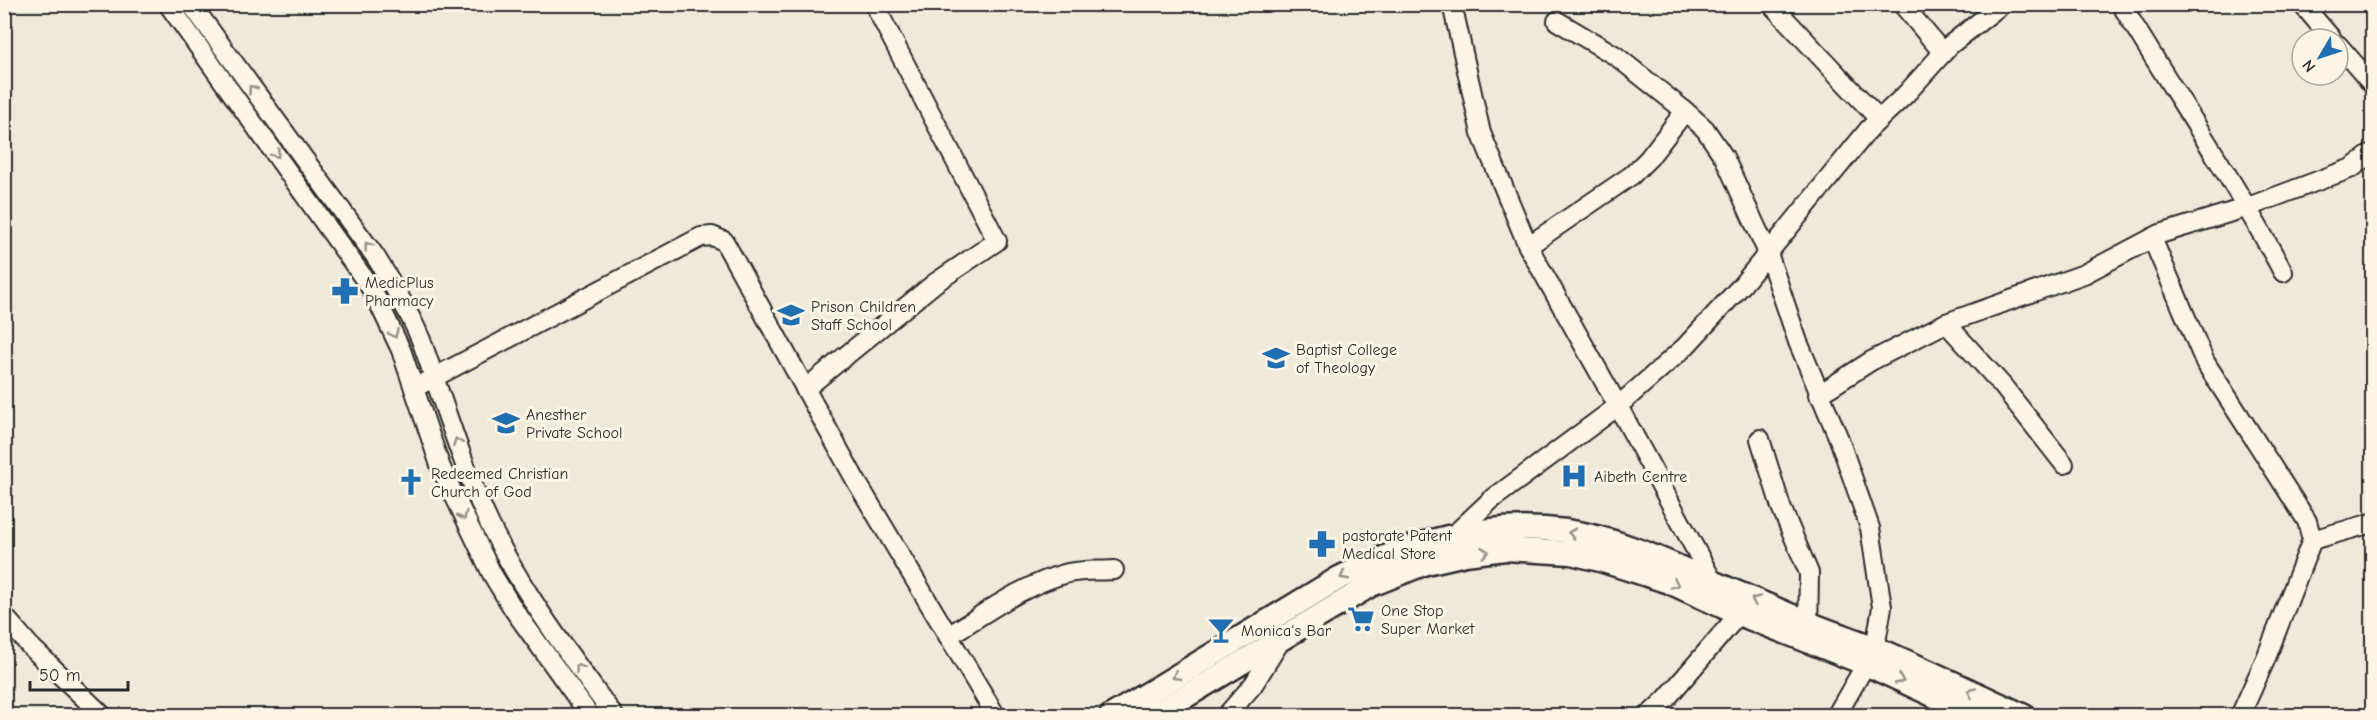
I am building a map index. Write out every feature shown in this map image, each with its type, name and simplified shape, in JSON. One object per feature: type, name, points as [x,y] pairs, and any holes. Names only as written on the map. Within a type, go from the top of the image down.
[{"type":"main road","points":[[1111,716],[1339,578],[1403,549],[1455,534],[1533,529],[1567,531],[1623,545],[1713,582],[1808,632]]},
{"type":"main road","points":[[1153,716],[1345,600],[1395,574],[1455,556],[1505,549],[1571,554],[1600,560],[1669,582],[1739,614],[1808,632],[2024,716]]},
{"type":"main road","points":[[1871,656],[1978,716]]},
{"type":"street","points":[[168,4],[357,265],[388,320],[441,468],[492,574],[590,716]]},
{"type":"street","points":[[191,4],[375,256],[400,298],[420,339],[484,511],[505,553],[527,593],[614,716]]},
{"type":"street","points":[[805,389],[935,283],[997,240],[874,4]]},
{"type":"street","points":[[1452,4],[1481,133],[1528,246],[1713,582]]},
{"type":"street","points":[[1771,4],[1879,119]]},
{"type":"street","points":[[1902,4],[1943,53]]},
{"type":"street","points":[[1455,534],[1491,500],[1618,406],[1685,348],[1768,254],[1879,119],[1943,53],[2002,4]]},
{"type":"street","points":[[2121,4],[2248,207],[2283,272]]},
{"type":"street","points":[[2302,4],[2322,27]]},
{"type":"street","points":[[1557,21],[1616,56],[1705,129],[1724,156],[1768,254],[1798,342],[1818,395],[1839,439],[1870,528],[1882,608],[1871,656],[1836,716]]},
{"type":"street","points":[[2350,58],[2373,84]]},
{"type":"street","points":[[1528,246],[1632,175],[1649,158],[1685,111]]},
{"type":"street","points":[[1818,395],[1871,361],[1946,323],[2084,274],[2152,238],[2248,207],[2352,168],[2373,153]]},
{"type":"street","points":[[414,388],[701,237],[712,236],[724,241],[855,479],[996,716]]},
{"type":"street","points":[[2152,238],[2205,362],[2307,521],[2312,540],[2266,658],[2240,716]]},
{"type":"street","points":[[1946,323],[2002,385],[2064,464]]},
{"type":"street","points":[[1760,439],[1781,507],[1809,573],[1808,632]]},
{"type":"street","points":[[2312,540],[2373,523]]},
{"type":"street","points":[[948,636],[1027,588],[1070,573],[1114,570]]},
{"type":"street","points":[[1648,716],[1666,699],[1739,614]]},
{"type":"street","points":[[4,616],[30,646],[103,716]]},
{"type":"street","points":[[1226,716],[1253,685],[1281,640]]},
{"type":"place","name":"MedicPlus Pharmacy","points":[[345,291]]},
{"type":"place","name":"Prison Children Staff School","points":[[791,315]]},
{"type":"place","name":"Baptist College of Theology","points":[[1276,358]]},
{"type":"place","name":"Anesther Private School","points":[[506,423]]},
{"type":"place","name":"Aibeth Centre","points":[[1574,476]]},
{"type":"place","name":"Redeemed Christian Church of God","points":[[411,482]]},
{"type":"place","name":"pastorate Patent Medical Store","points":[[1322,544]]},
{"type":"place","name":"One Stop Super Market","points":[[1361,619]]},
{"type":"place","name":"Monica's Bar","points":[[1221,630]]}]
